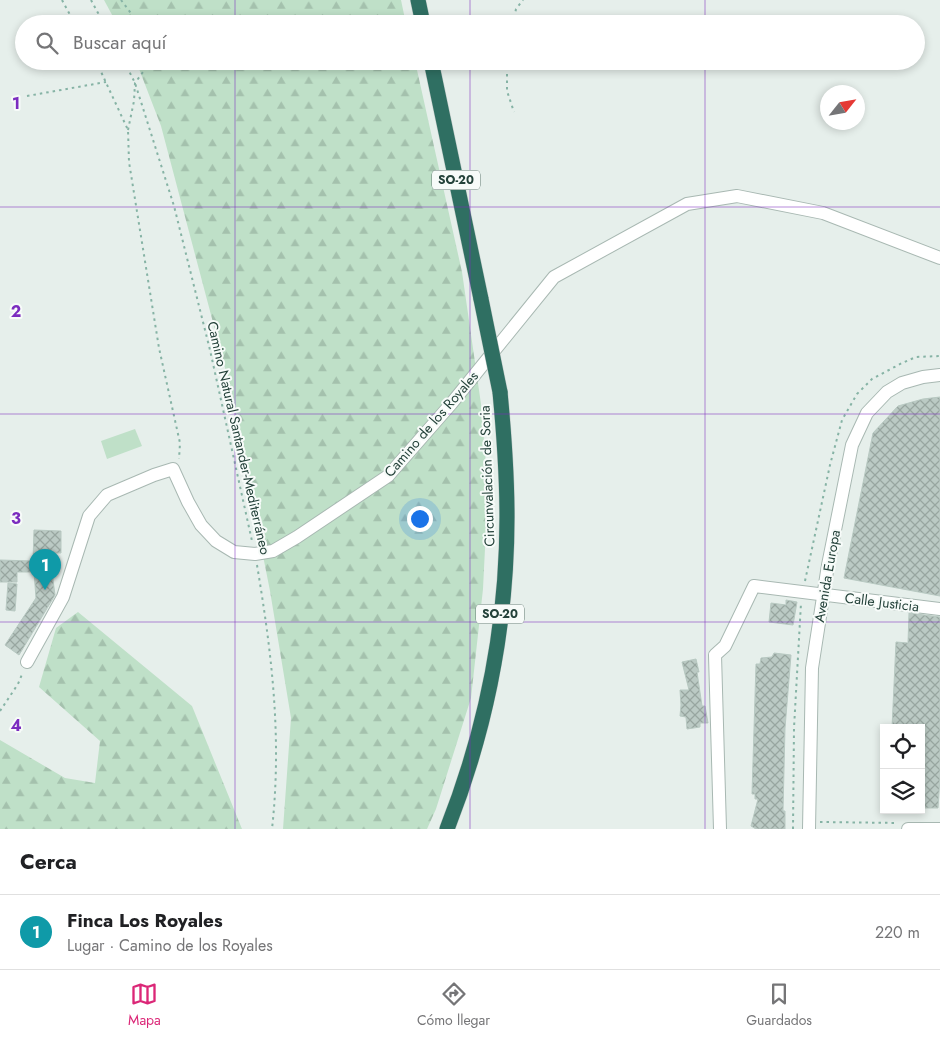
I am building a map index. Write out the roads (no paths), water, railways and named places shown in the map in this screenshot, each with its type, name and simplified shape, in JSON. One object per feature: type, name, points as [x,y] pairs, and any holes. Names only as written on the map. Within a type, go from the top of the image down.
[{"type":"highway","points":[[418,0],[421,15]]},
{"type":"highway","name":"Circunvalación de Soria","points":[[433,70],[500,392],[506,453],[506,564],[492,673],[476,744],[447,829]]},
{"type":"street","name":"Camino de los Royales","points":[[27,662],[62,597],[89,516],[107,495],[173,469],[201,525],[216,541],[234,552],[255,554],[273,551],[388,476],[451,404],[554,277],[687,204],[737,196],[823,213],[940,258]]},
{"type":"street","name":"Avenida Europa","points":[[809,826],[812,668],[823,594],[852,445],[867,413],[887,392],[902,383],[923,377],[940,375]]},
{"type":"street","name":"Calle Justicia","points":[[720,829],[716,655],[725,646],[754,586],[940,609]]},
{"type":"street","points":[[906,826],[940,829]]},
{"type":"place","name":"Finca Los Royales","points":[[45,590]]}]
